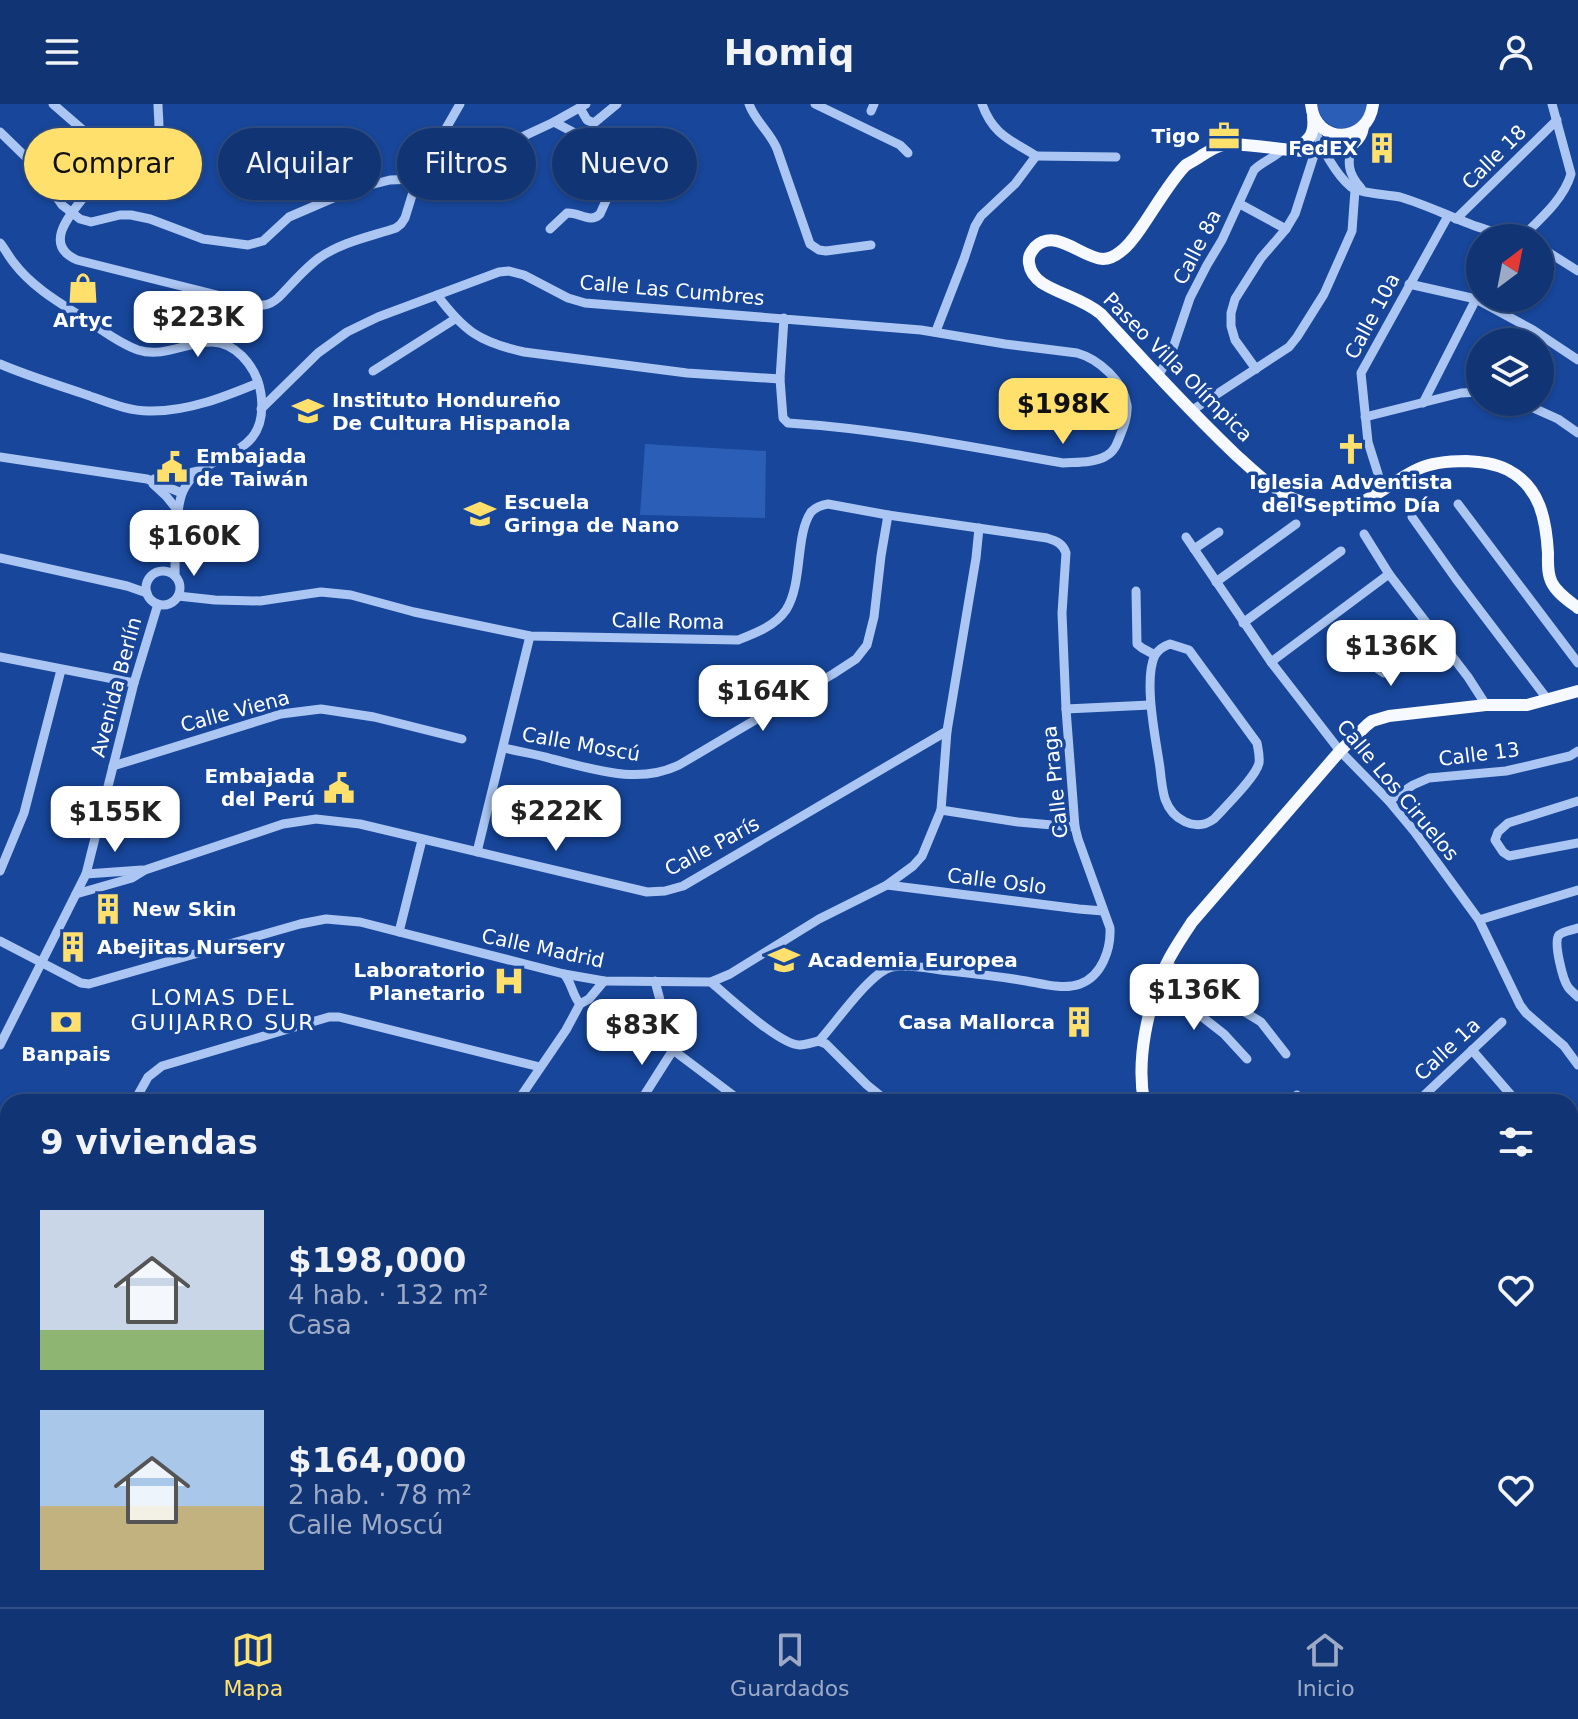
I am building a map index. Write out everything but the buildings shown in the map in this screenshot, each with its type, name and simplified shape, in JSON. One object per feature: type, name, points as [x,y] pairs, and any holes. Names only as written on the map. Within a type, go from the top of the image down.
[{"type":"main road","points":[[1353,143],[1362,134],[1373,104]]},
{"type":"main road","points":[[1312,110],[1323,128],[1338,134],[1363,127]]},
{"type":"main road","points":[[1290,149],[1309,139],[1314,129],[1312,110]]},
{"type":"main road","name":"Paseo Villa Olímpica","points":[[1353,143],[1340,150],[1320,152],[1240,144],[1213,148],[1186,166],[1123,250],[1110,258],[1097,257],[1061,241],[1051,240],[1032,249],[1029,265],[1042,283],[1094,308],[1191,411],[1274,487],[1294,499],[1319,505],[1343,506],[1367,499],[1419,469],[1454,461],[1485,462],[1511,471],[1540,501],[1546,523],[1548,570],[1552,583],[1562,596],[1578,608]]},
{"type":"main road","points":[[1142,1094],[1144,1042],[1159,983],[1192,922],[1340,751],[1372,721],[1389,716],[1486,705],[1527,705],[1578,691]]},
{"type":"street","points":[[53,104],[81,128]]},
{"type":"street","points":[[158,104],[158,128]]},
{"type":"street","points":[[446,128],[460,104]]},
{"type":"street","points":[[536,130],[583,106],[587,120],[594,123],[617,104]]},
{"type":"street","points":[[749,104],[753,115],[777,149],[810,244],[826,251],[871,245]]},
{"type":"street","points":[[815,104],[900,145],[908,153]]},
{"type":"street","points":[[982,104],[994,128],[1036,156],[1116,157]]},
{"type":"street","points":[[1533,224],[1557,198],[1571,174],[1552,104]]},
{"type":"street","name":"Calle 18","points":[[1452,217],[1557,120]]},
{"type":"street","points":[[554,122],[565,128]]},
{"type":"street","points":[[1314,129],[1320,152],[1347,183],[1360,190],[1421,204],[1468,224]]},
{"type":"street","points":[[0,132],[35,166],[55,197],[70,213],[91,222],[131,215],[203,239],[248,245],[263,241],[289,217],[354,189],[397,180]]},
{"type":"street","points":[[1191,411],[1289,347],[1324,294],[1352,231],[1360,190],[1348,166],[1353,143]]},
{"type":"street","name":"Calle 8a","points":[[1158,376],[1174,347],[1190,298],[1240,204],[1254,170],[1290,149]]},
{"type":"street","points":[[1256,369],[1235,340],[1231,313],[1235,299],[1261,258],[1295,214],[1320,152]]},
{"type":"street","points":[[936,331],[981,216],[1015,184],[1036,156]]},
{"type":"street","points":[[80,200],[70,213],[61,236],[63,250],[69,256],[266,305],[278,298],[324,255],[350,242],[396,228],[405,218],[411,200]]},
{"type":"street","points":[[550,229],[571,212],[596,218],[606,200]]},
{"type":"street","points":[[1240,204],[1286,229]]},
{"type":"street","name":"Calle 10a","points":[[1385,487],[1368,442],[1361,373],[1409,284],[1452,217]]},
{"type":"street","points":[[0,243],[14,263],[37,286],[123,344],[152,353],[163,353],[195,342],[219,343],[239,353],[253,371],[258,383],[261,409],[258,428],[245,446],[204,469],[147,479]]},
{"type":"street","points":[[1554,256],[1578,271]]},
{"type":"street","name":"Calle Las Cumbres","points":[[261,409],[339,336],[378,317],[509,271],[585,303],[936,331],[1077,353],[1104,367],[1122,391],[1127,407],[1125,425],[1110,454],[1088,462],[1063,463],[896,433],[788,423],[783,418],[780,379]]},
{"type":"street","points":[[1409,284],[1466,297]]},
{"type":"street","points":[[437,295],[455,319],[479,338],[505,348],[687,373],[780,379],[784,318]]},
{"type":"street","points":[[1423,403],[1469,312]]},
{"type":"street","points":[[1500,312],[1578,360]]},
{"type":"street","points":[[373,371],[455,319]]},
{"type":"street","points":[[0,364],[113,404],[152,411],[212,401],[258,383]]},
{"type":"street","points":[[1365,417],[1466,393]]},
{"type":"street","points":[[1551,416],[1578,433]]},
{"type":"street","points":[[0,457],[147,479],[182,493]]},
{"type":"street","points":[[175,549],[160,571],[147,582],[149,598],[158,604],[171,602],[178,596],[175,549],[182,493],[204,469]]},
{"type":"street","points":[[147,479],[162,491],[179,512]]},
{"type":"street","name":"Calle Roma","points":[[178,596],[241,602],[286,599],[321,592],[351,595],[414,612],[530,636],[738,640],[777,620],[788,607],[806,525],[819,506],[828,504],[1047,538],[1063,546],[1066,553]]},
{"type":"street","points":[[1458,504],[1578,663]]},
{"type":"street","name":"Calle Moscú","points":[[504,748],[613,773],[637,776],[666,771],[833,674],[856,659],[867,645],[874,617],[888,515]]},
{"type":"street","points":[[1412,517],[1548,700]]},
{"type":"street","points":[[1216,582],[1296,524]]},
{"type":"street","name":"Calle Madrid","points":[[0,941],[81,983],[89,984],[326,919],[360,922],[564,974],[604,981],[711,982],[730,974],[819,919],[887,885],[922,856],[941,810],[947,731],[979,528]]},
{"type":"street","points":[[1194,549],[1219,532]]},
{"type":"street","points":[[1364,534],[1389,574],[1486,705]]},
{"type":"street","name":"Calle Los Ciruelos","points":[[1186,537],[1271,662],[1340,751],[1414,831],[1479,920],[1520,1005],[1564,1046],[1578,1065]]},
{"type":"street","points":[[1243,623],[1341,551]]},
{"type":"street","name":"Calle Praga","points":[[819,1041],[875,976],[893,966],[1057,986],[1078,985],[1089,980],[1105,958],[1110,928],[1075,827],[1062,613],[1066,553]]},
{"type":"street","points":[[0,558],[147,593]]},
{"type":"street","points":[[160,571],[175,576]]},
{"type":"street","points":[[1271,662],[1389,574]]},
{"type":"street","points":[[127,586],[147,582]]},
{"type":"street","points":[[1136,591],[1137,644],[1155,655]]},
{"type":"street","name":"Avenida Berlín","points":[[0,1045],[86,874],[134,683],[158,604]]},
{"type":"street","points":[[477,852],[530,636]]},
{"type":"street","points":[[1354,638],[1384,673],[1436,636]]},
{"type":"street","points":[[1170,644],[1189,650],[1257,743],[1259,762],[1255,773],[1206,825],[1195,826],[1172,813],[1165,798],[1150,705],[1155,655],[1162,646],[1170,644]]},
{"type":"street","points":[[0,657],[134,683]]},
{"type":"street","points":[[0,871],[24,813],[61,670]]},
{"type":"street","points":[[1066,709],[1150,705]]},
{"type":"street","name":"Calle Viena","points":[[113,766],[281,714],[321,709],[374,717],[462,739]]},
{"type":"street","name":"Calle París","points":[[76,894],[132,878],[145,870],[283,824],[316,819],[360,824],[647,892],[674,889],[947,731]]},
{"type":"street","name":"Calle 13","points":[[1389,801],[1429,778],[1506,771],[1570,756],[1578,751]]},
{"type":"street","points":[[1578,801],[1508,823],[1495,840],[1509,856],[1578,843]]},
{"type":"street","points":[[941,810],[1075,827]]},
{"type":"street","points":[[399,932],[422,840]]},
{"type":"street","name":"Calle París","points":[[86,874],[145,870]]},
{"type":"street","name":"Calle Oslo","points":[[887,885],[1103,911]]},
{"type":"street","points":[[1479,920],[1578,890]]},
{"type":"street","points":[[1578,928],[1564,932],[1557,942],[1563,975],[1568,987],[1578,997]]},
{"type":"street","points":[[1167,964],[1261,1022],[1286,1054]]},
{"type":"street","points":[[564,974],[580,1004]]},
{"type":"street","points":[[522,1094],[580,1004],[589,999],[604,981]]},
{"type":"street","points":[[655,981],[673,1050],[731,1094]]},
{"type":"street","points":[[711,982],[765,1027],[792,1044],[819,1041],[826,1044],[878,1094]]},
{"type":"street","points":[[1159,983],[1224,1034],[1247,1059]]},
{"type":"street","points":[[138,1094],[148,1077],[162,1066],[329,1017],[540,1067]]},
{"type":"street","name":"Calle 1a","points":[[1428,1092],[1502,1022]]},
{"type":"street","points":[[645,1094],[673,1050]]},
{"type":"street","points":[[1472,1050],[1510,1094]]},
{"type":"shaded area","points":[[1317,104],[1368,104],[1358,122],[1342,128],[1327,122]]},
{"type":"shaded area","points":[[645,444],[766,451],[765,518],[640,515]]},
{"type":"place","name":"Tigo","points":[[1224,136]]},
{"type":"place","name":"FedEX","points":[[1382,148]]},
{"type":"place","name":"Artyc","points":[[83,288]]},
{"type":"place","name":"Instituto Hondureño De Cultura Hispanola","points":[[308,411]]},
{"type":"place","name":"Iglesia Adventista del Septimo Día","points":[[1351,449]]},
{"type":"place","name":"Embajada de Taiwán","points":[[172,467]]},
{"type":"place","name":"Escuela Gringa de Nano","points":[[480,514]]},
{"type":"place","name":"Embajada del Perú","points":[[339,788]]},
{"type":"place","name":"New Skin","points":[[108,909]]},
{"type":"place","name":"Abejitas Nursery","points":[[73,947]]},
{"type":"place","name":"Academia Europea","points":[[784,960]]},
{"type":"place","name":"Laboratorio Planetario","points":[[509,981]]},
{"type":"place","name":"Banpais","points":[[66,1022]]},
{"type":"place","name":"Casa Mallorca","points":[[1079,1022]]},
{"type":"district","name":"LOMAS DEL GUIJARRO SUR","points":[[223,1010]]}]
